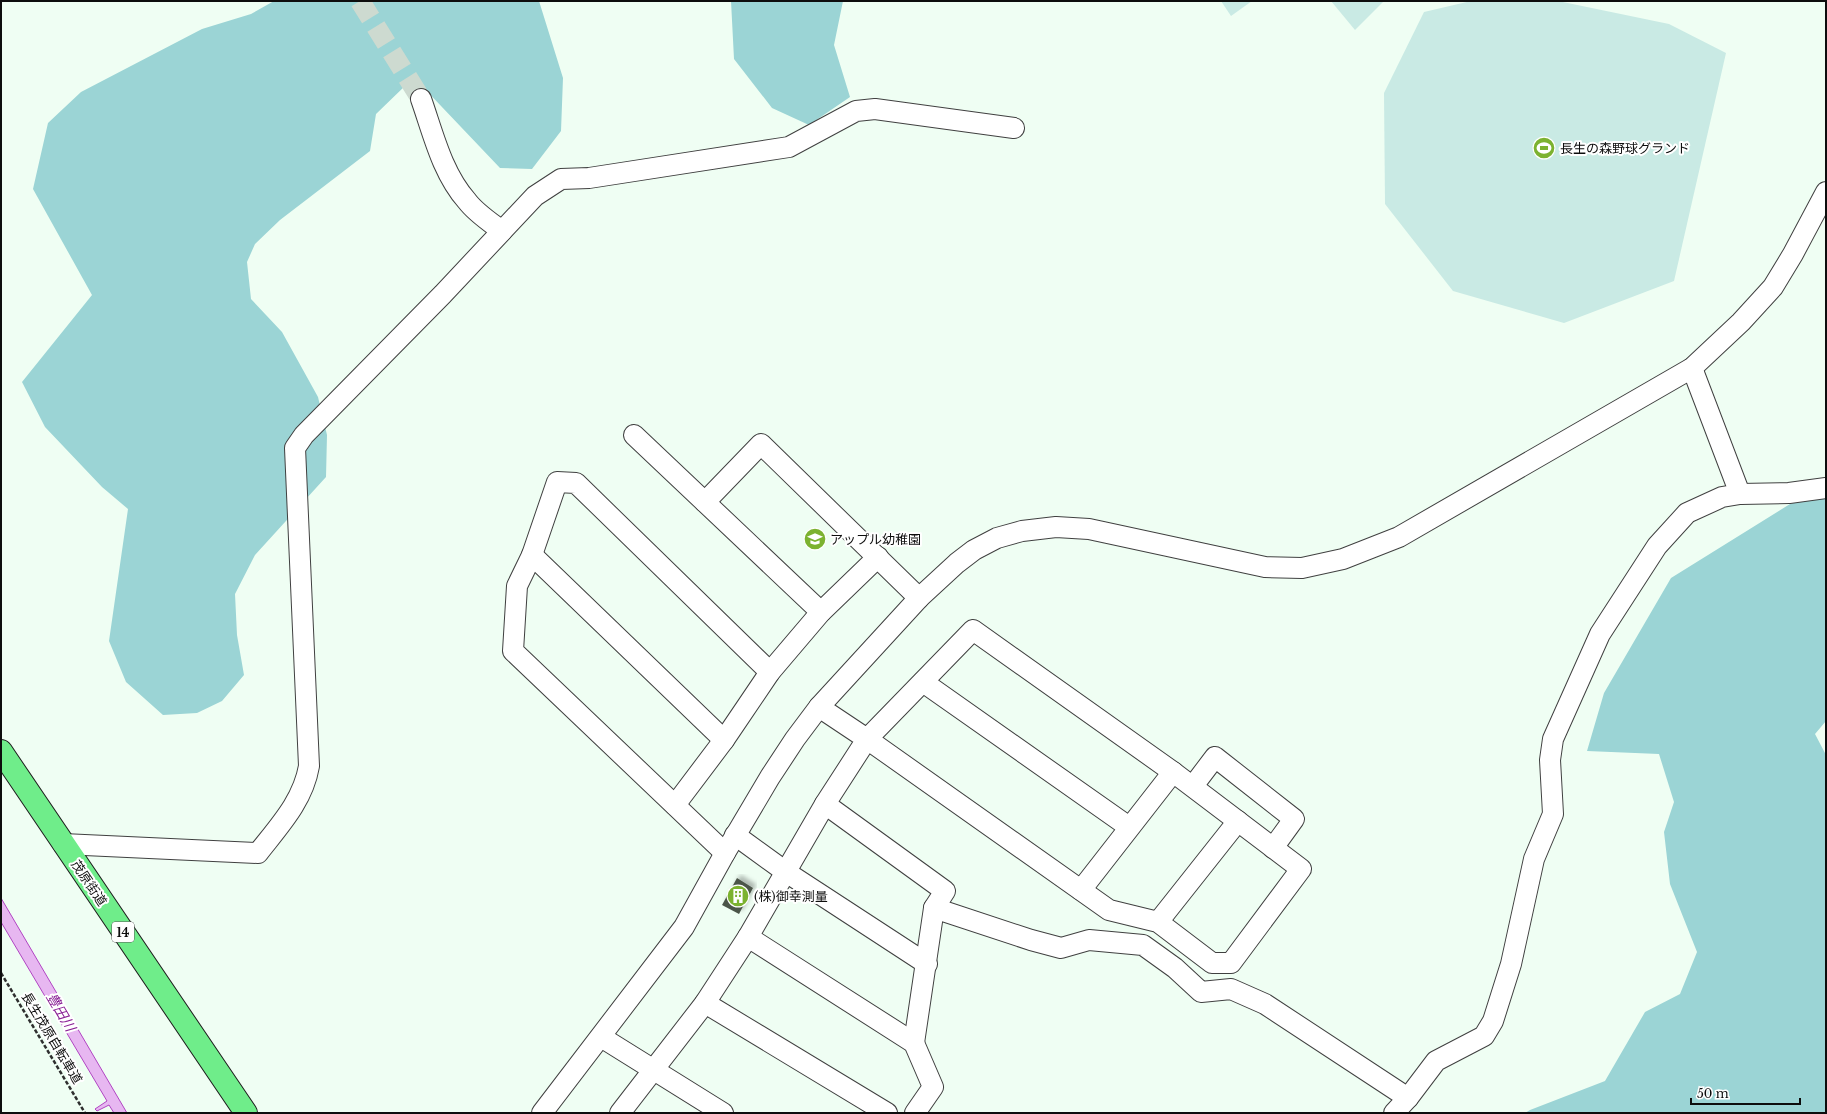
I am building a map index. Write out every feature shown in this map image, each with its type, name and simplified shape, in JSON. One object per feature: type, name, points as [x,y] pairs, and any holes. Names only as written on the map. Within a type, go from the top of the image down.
[{"type":"main road","name":"茂原街道","points":[[1,751],[246,1113]]},
{"type":"street","points":[[421,98],[443,162],[456,188],[468,203],[502,231]]},
{"type":"street","points":[[63,844],[258,854],[297,802],[306,782],[309,766],[295,448],[304,435],[443,294],[535,196],[561,179],[589,178],[789,147],[856,111],[875,109],[1014,128]]},
{"type":"street","points":[[542,1113],[684,927],[735,835],[774,770],[819,707],[919,598],[957,563],[974,550],[997,538],[1022,531],[1056,527],[1089,529],[1265,567],[1302,568],[1343,559],[1399,537],[1692,368],[1736,327],[1772,287],[1793,254],[1826,192]]},
{"type":"street","points":[[1692,368],[1740,494]]},
{"type":"street","points":[[634,435],[821,612]]},
{"type":"street","points":[[704,502],[761,444],[919,598]]},
{"type":"street","points":[[725,853],[513,651],[517,586],[532,555],[557,482],[576,483],[770,672]]},
{"type":"street","points":[[1394,1113],[1408,1098],[1436,1061],[1484,1036],[1493,1021],[1511,964],[1534,859],[1554,814],[1550,760],[1553,739],[1600,634],[1657,546],[1687,514],[1722,497],[1740,494],[1789,493],[1826,488]]},
{"type":"street","points":[[532,555],[724,740]]},
{"type":"street","points":[[675,805],[724,740],[770,672],[821,612],[878,557]]},
{"type":"street","points":[[620,1113],[655,1070],[704,1003],[748,937],[825,804],[868,739],[973,630],[1193,786],[1301,869],[1231,963],[1212,964],[1158,922],[1109,910],[868,739],[819,707]]},
{"type":"street","points":[[923,682],[1129,827]]},
{"type":"street","points":[[1193,786],[1216,757],[1294,819],[1273,848]]},
{"type":"street","points":[[1081,890],[1173,772]]},
{"type":"street","points":[[825,804],[945,891],[934,908],[927,964],[914,1043],[933,1087],[915,1113]]},
{"type":"street","points":[[1158,922],[1238,821]]},
{"type":"street","points":[[735,835],[786,872],[927,964]]},
{"type":"street","points":[[934,908],[1031,940],[1061,948],[1090,940],[1144,946],[1175,968],[1201,992],[1231,989],[1265,1004],[1408,1098]]},
{"type":"street","points":[[748,937],[914,1043]]},
{"type":"street","points":[[704,1003],[887,1113]]},
{"type":"street","points":[[601,1037],[721,1113]]},
{"type":"path","name":"長生茂原自転車道","points":[[1,973],[85,1113]]},
{"type":"shaded area","points":[[274,1],[539,1],[563,78],[561,131],[532,169],[500,168],[422,86],[406,85],[376,114],[370,151],[280,220],[255,244],[247,262],[251,299],[282,332],[318,397],[327,435],[326,477],[255,555],[235,594],[237,635],[244,675],[222,701],[197,713],[163,715],[126,682],[109,641],[128,509],[102,487],[45,427],[22,382],[92,295],[33,189],[48,123],[81,92],[202,29],[251,14]]},
{"type":"shaded area","points":[[731,1],[843,1],[834,45],[850,97],[809,125],[772,108],[734,59]]},
{"type":"shaded area","points":[[1221,1],[1252,1],[1231,16]]},
{"type":"shaded area","points":[[1331,1],[1384,1],[1355,30]]},
{"type":"shaded area","name":"長生の森野球グランド","points":[[1471,1],[1558,1],[1669,24],[1726,53],[1674,281],[1564,323],[1453,291],[1385,204],[1384,93],[1424,12]]},
{"type":"shaded area","points":[[1826,490],[1826,721],[1815,734],[1826,755],[1826,1113],[1525,1113],[1605,1081],[1645,1012],[1680,994],[1697,952],[1670,884],[1664,832],[1674,802],[1659,754],[1587,751],[1604,693],[1671,578],[1790,504]]},
{"type":"water","name":"豊田川","points":[[1,898],[127,1113],[114,1113],[109,1105],[97,1111],[95,1109],[107,1101],[1,922]]},
{"type":"building","name":"(株)御幸測量","points":[[737,878],[753,888],[739,914],[722,905]]},
{"type":"tunnel","points":[[360,1],[421,99]]},
{"type":"place","name":"長生の森野球グランド","points":[[1544,148]]},
{"type":"place","name":"アップル幼稚園","points":[[815,539]]},
{"type":"place","name":"(株)御幸測量","points":[[738,896]]}]
